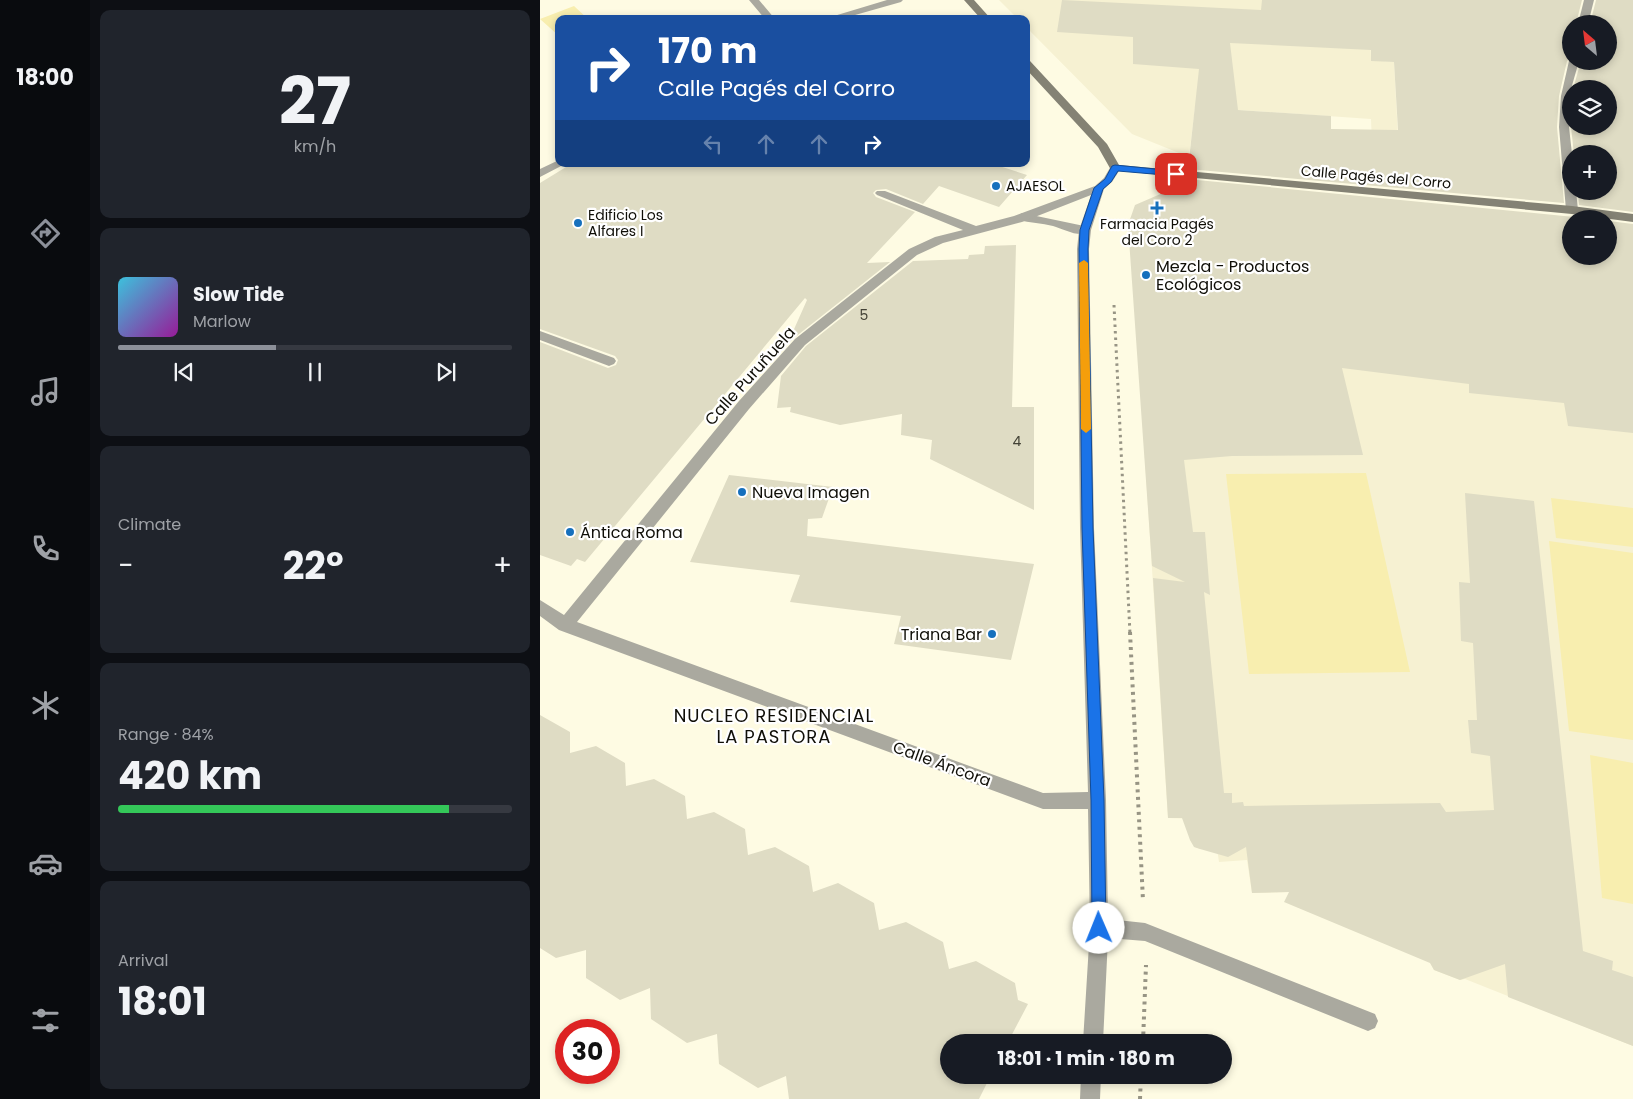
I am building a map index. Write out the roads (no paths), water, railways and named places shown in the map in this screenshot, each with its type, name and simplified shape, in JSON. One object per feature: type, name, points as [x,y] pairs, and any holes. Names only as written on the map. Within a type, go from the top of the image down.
[{"type":"main road","points":[[969,0],[982,15]]},
{"type":"main road","points":[[1030,67],[1103,146],[1115,168]]},
{"type":"main road","name":"Calle Pagés del Corro","points":[[1115,168],[1572,210]]},
{"type":"main road","name":"Calle Pagés del Corro","points":[[1617,216],[1633,218]]},
{"type":"street","points":[[754,0],[767,15]]},
{"type":"street","points":[[844,15],[898,0]]},
{"type":"street","points":[[1585,15],[1589,0]]},
{"type":"street","points":[[1572,70],[1566,96],[1564,127],[1572,210]]},
{"type":"street","points":[[540,174],[555,165]]},
{"type":"street","points":[[1093,1034],[1099,928],[1097,800],[1087,528],[1083,249],[1085,230],[1099,188],[1108,180],[1115,168]]},
{"type":"street","name":"Calle Puruñuela","points":[[565,626],[744,405],[800,342],[913,252],[939,240],[1022,217],[1099,188]]},
{"type":"street","points":[[881,193],[975,230]]},
{"type":"street","points":[[1022,217],[1058,223],[1072,229],[1085,230]]},
{"type":"street","points":[[540,335],[609,361]]},
{"type":"street","name":"Calle Áncora","points":[[540,607],[565,626],[1043,801],[1097,800]]},
{"type":"street","points":[[1099,928],[1144,932],[1368,1021]]},
{"type":"street","points":[[1090,1099],[1091,1084]]},
{"type":"place","name":"AJAESOL","points":[[996,186]]},
{"type":"place","name":"Farmacia Pagés del Coro 2","points":[[1157,208]]},
{"type":"place","name":"Edificio Los Alfares I","points":[[578,223]]},
{"type":"place","name":"Mezcla - Productos Ecológicos","points":[[1146,275]]},
{"type":"place","name":"Nueva Imagen","points":[[742,492]]},
{"type":"place","name":"Ántica Roma","points":[[570,532]]},
{"type":"place","name":"Triana Bar","points":[[992,634]]},
{"type":"district","name":"NUCLEO RESIDENCIAL LA PASTORA","points":[[774,725]]}]
